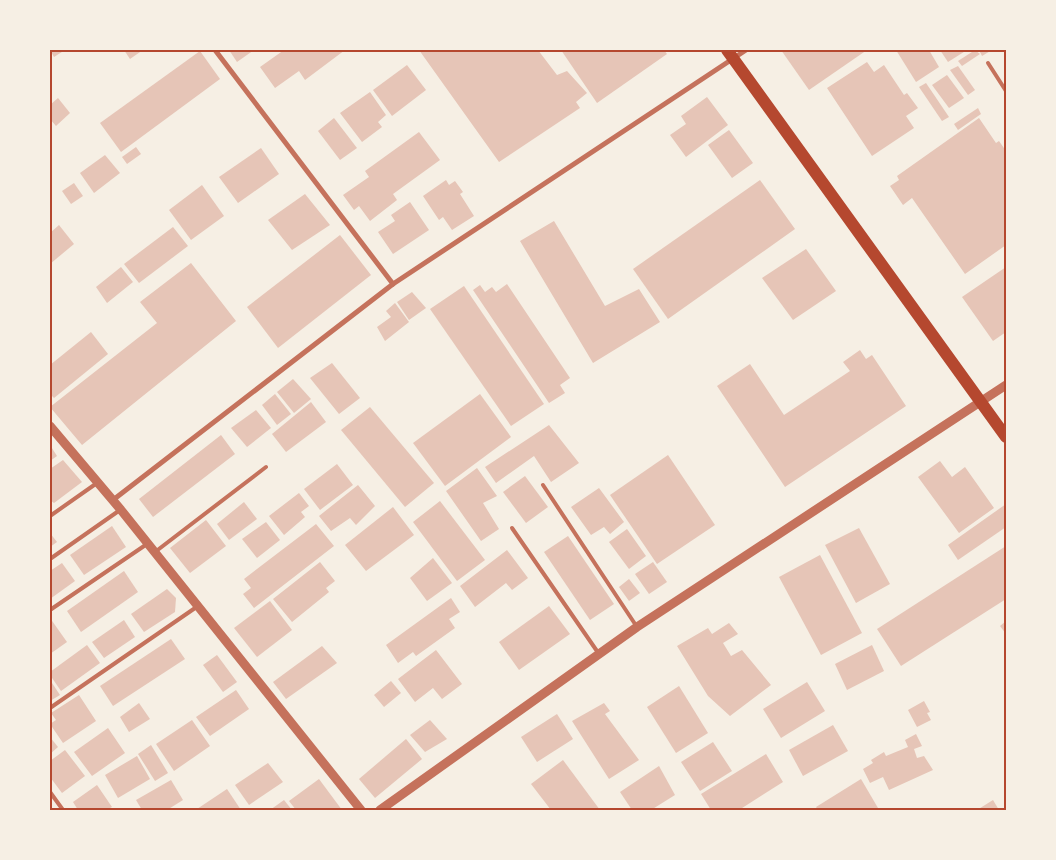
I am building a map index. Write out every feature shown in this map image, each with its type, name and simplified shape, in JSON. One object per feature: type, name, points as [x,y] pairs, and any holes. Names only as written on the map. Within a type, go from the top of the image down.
[{"type":"main road","points":[[730,54],[1006,437]]},
{"type":"street","points":[[215,50],[393,284]]},
{"type":"street","points":[[113,500],[393,284],[730,54],[746,50]]},
{"type":"street","points":[[380,810],[637,627],[1006,385]]},
{"type":"street","points":[[50,426],[148,543],[361,810]]},
{"type":"lane","points":[[988,63],[1006,91]]},
{"type":"lane","points":[[155,552],[266,468]]},
{"type":"lane","points":[[50,516],[98,482]]},
{"type":"lane","points":[[543,485],[637,627]]},
{"type":"lane","points":[[50,559],[121,510]]},
{"type":"lane","points":[[512,528],[599,654]]},
{"type":"lane","points":[[50,610],[148,543]]},
{"type":"lane","points":[[50,708],[198,606]]},
{"type":"lane","points":[[50,792],[63,810]]},
{"type":"building","points":[[50,50],[65,50],[54,57]]},
{"type":"building","points":[[124,50],[143,50],[130,59]]},
{"type":"building","points":[[229,50],[254,50],[237,62]]},
{"type":"building","points":[[284,50],[345,50],[305,80],[299,71],[275,88],[260,67]]},
{"type":"building","points":[[419,50],[538,50],[557,75],[567,71],[587,93],[576,102],[580,108],[499,162]]},
{"type":"building","points":[[561,50],[664,50],[667,54],[597,103]]},
{"type":"building","points":[[781,50],[867,50],[809,90]]},
{"type":"building","points":[[896,50],[929,50],[939,67],[916,82]]},
{"type":"building","points":[[940,50],[967,50],[948,62]]},
{"type":"building","points":[[975,50],[980,54],[962,66],[958,61]]},
{"type":"building","points":[[979,50],[992,50],[982,56]]},
{"type":"building","points":[[200,51],[220,79],[121,152],[100,123]]},
{"type":"building","points":[[867,62],[874,72],[884,65],[904,95],[907,93],[918,108],[906,116],[914,128],[872,156],[827,88]]},
{"type":"building","points":[[407,65],[426,90],[392,116],[373,90]]},
{"type":"building","points":[[958,66],[975,90],[968,95],[950,70]]},
{"type":"building","points":[[947,75],[964,98],[949,108],[932,85]]},
{"type":"building","points":[[926,83],[949,117],[942,121],[919,87]]},
{"type":"building","points":[[370,92],[386,115],[378,122],[382,127],[362,142],[340,113]]},
{"type":"building","points":[[707,97],[728,125],[686,157],[670,135],[686,124],[681,116]]},
{"type":"building","points":[[58,98],[70,113],[56,126],[50,119],[50,105]]},
{"type":"building","points":[[978,108],[981,114],[958,130],[954,124]]},
{"type":"building","points":[[334,118],[357,148],[340,160],[318,131]]},
{"type":"building","points":[[979,118],[996,143],[999,141],[1006,151],[1006,245],[965,274],[912,198],[903,205],[890,186],[899,180],[897,176]]},
{"type":"building","points":[[729,130],[753,163],[732,178],[708,145]]},
{"type":"building","points":[[419,132],[440,160],[393,194],[397,200],[370,221],[359,206],[354,210],[343,195],[369,177],[365,171]]},
{"type":"building","points":[[136,147],[141,154],[127,164],[122,157]]},
{"type":"building","points":[[261,148],[279,174],[238,203],[219,177]]},
{"type":"building","points":[[105,155],[120,173],[94,193],[80,173]]},
{"type":"building","points":[[446,180],[449,185],[455,181],[463,192],[460,194],[474,216],[452,230],[443,217],[439,220],[423,196]]},
{"type":"building","points":[[760,180],[795,229],[668,319],[633,269]]},
{"type":"building","points":[[74,183],[83,196],[71,204],[62,191]]},
{"type":"building","points":[[202,185],[224,216],[191,240],[169,210]]},
{"type":"building","points":[[305,194],[330,225],[292,250],[268,220]]},
{"type":"building","points":[[410,202],[429,230],[393,254],[378,232],[395,221],[391,215]]},
{"type":"building","points":[[554,221],[605,306],[639,289],[660,322],[593,363],[520,241]]},
{"type":"building","points":[[59,225],[74,244],[50,264],[50,233]]},
{"type":"building","points":[[173,227],[188,246],[139,283],[124,264]]},
{"type":"building","points":[[340,235],[371,275],[278,348],[247,307]]},
{"type":"building","points":[[806,249],[836,291],[793,320],[762,278]]},
{"type":"building","points":[[191,263],[236,321],[82,445],[50,407],[157,323],[140,302]]},
{"type":"building","points":[[121,267],[133,282],[107,303],[96,287]]},
{"type":"building","points":[[1006,267],[1006,332],[993,341],[962,297]]},
{"type":"building","points":[[507,284],[570,378],[560,385],[565,393],[549,403],[473,290],[480,285],[485,292],[492,287],[496,292]]},
{"type":"building","points":[[464,286],[544,404],[511,426],[430,309]]},
{"type":"building","points":[[412,292],[426,308],[409,320],[397,302]]},
{"type":"building","points":[[395,303],[409,322],[385,341],[377,327],[391,317],[386,311]]},
{"type":"building","points":[[91,332],[108,354],[54,398],[50,394],[50,365]]},
{"type":"building","points":[[860,350],[866,359],[872,355],[906,406],[785,487],[717,386],[750,364],[784,415],[850,371],[843,362]]},
{"type":"building","points":[[332,363],[360,398],[339,414],[310,378]]},
{"type":"building","points":[[293,379],[311,399],[294,413],[277,392]]},
{"type":"building","points":[[275,394],[291,414],[277,425],[262,405]]},
{"type":"building","points":[[480,394],[511,437],[445,486],[413,443]]},
{"type":"building","points":[[311,402],[326,422],[286,452],[272,434]]},
{"type":"building","points":[[370,407],[434,483],[405,507],[341,430]]},
{"type":"building","points":[[256,410],[271,428],[247,447],[231,428]]},
{"type":"building","points":[[549,425],[579,463],[551,482],[534,456],[496,483],[485,467]]},
{"type":"building","points":[[221,435],[235,454],[153,517],[139,499]]},
{"type":"building","points":[[50,445],[57,456],[50,461]]},
{"type":"building","points":[[668,455],[715,525],[657,564],[610,495]]},
{"type":"building","points":[[63,460],[82,482],[54,503],[50,500],[50,469]]},
{"type":"building","points":[[940,461],[952,477],[965,467],[994,508],[959,533],[918,477]]},
{"type":"building","points":[[337,464],[353,485],[320,510],[304,489]]},
{"type":"building","points":[[477,468],[497,496],[483,503],[499,529],[481,541],[446,491]]},
{"type":"building","points":[[525,476],[548,507],[526,523],[503,492]]},
{"type":"building","points":[[358,485],[375,506],[356,525],[350,518],[331,531],[319,516]]},
{"type":"building","points":[[599,488],[624,522],[610,534],[604,527],[591,535],[571,507]]},
{"type":"building","points":[[299,493],[309,506],[301,512],[305,517],[284,535],[269,516]]},
{"type":"building","points":[[440,501],[485,560],[457,581],[413,522]]},
{"type":"building","points":[[244,502],[257,519],[229,540],[217,524]]},
{"type":"building","points":[[1006,504],[1006,527],[958,560],[948,545]]},
{"type":"building","points":[[393,507],[414,535],[366,571],[345,545]]},
{"type":"building","points":[[206,520],[226,546],[190,573],[170,548]]},
{"type":"building","points":[[266,522],[280,540],[257,558],[242,539]]},
{"type":"building","points":[[316,524],[334,546],[254,608],[243,594],[251,588],[244,579]]},
{"type":"building","points":[[112,526],[126,547],[84,575],[70,555]]},
{"type":"building","points":[[859,528],[890,584],[856,603],[825,545]]},
{"type":"building","points":[[627,529],[646,556],[629,569],[609,542]]},
{"type":"building","points":[[50,533],[57,542],[50,547]]},
{"type":"building","points":[[568,536],[614,604],[590,620],[544,552]]},
{"type":"building","points":[[1006,546],[1006,599],[901,666],[877,629]]},
{"type":"building","points":[[507,550],[528,578],[512,590],[506,583],[475,607],[460,586]]},
{"type":"building","points":[[820,555],[862,633],[821,655],[779,577]]},
{"type":"building","points":[[433,558],[452,583],[427,601],[410,578]]},
{"type":"building","points":[[320,562],[335,581],[326,588],[329,592],[292,622],[273,599]]},
{"type":"building","points":[[653,562],[667,582],[649,594],[635,574]]},
{"type":"building","points":[[62,563],[75,581],[50,599],[50,571]]},
{"type":"building","points":[[124,571],[138,592],[81,632],[67,611]]},
{"type":"building","points":[[629,579],[640,593],[629,601],[619,587]]},
{"type":"building","points":[[167,589],[176,598],[175,612],[144,632],[131,614]]},
{"type":"building","points":[[451,598],[460,612],[449,619],[455,628],[416,656],[413,652],[398,663],[386,645]]},
{"type":"building","points":[[270,601],[292,630],[257,657],[234,628]]},
{"type":"building","points":[[549,606],[570,634],[519,670],[499,642]]},
{"type":"building","points":[[50,618],[67,642],[50,654]]},
{"type":"building","points":[[124,620],[135,637],[104,658],[92,642]]},
{"type":"building","points":[[1006,621],[1006,634],[1000,626]]},
{"type":"building","points":[[729,623],[738,634],[723,643],[731,656],[742,650],[771,685],[730,716],[708,696],[677,646],[708,628],[712,634]]},
{"type":"building","points":[[171,639],[185,659],[113,706],[100,686]]},
{"type":"building","points":[[87,645],[100,663],[61,691],[50,675],[50,672]]},
{"type":"building","points":[[872,645],[884,671],[847,690],[835,664]]},
{"type":"building","points":[[322,646],[337,663],[286,699],[273,682]]},
{"type":"building","points":[[436,650],[462,684],[442,699],[433,688],[415,702],[398,679]]},
{"type":"building","points":[[217,655],[237,682],[223,692],[203,665]]},
{"type":"building","points":[[50,680],[60,695],[50,701]]},
{"type":"building","points":[[391,681],[401,693],[384,707],[374,695]]},
{"type":"building","points":[[807,682],[825,711],[781,738],[763,709]]},
{"type":"building","points":[[679,686],[708,733],[676,753],[647,707]]},
{"type":"building","points":[[236,690],[249,709],[210,736],[196,717]]},
{"type":"building","points":[[79,695],[96,721],[63,743],[50,724],[56,720],[51,713]]},
{"type":"building","points":[[924,701],[930,712],[927,713],[931,720],[917,727],[908,710]]},
{"type":"building","points":[[139,703],[150,719],[129,732],[120,717]]},
{"type":"building","points":[[604,703],[610,711],[605,714],[639,760],[609,779],[572,721]]},
{"type":"building","points":[[557,714],[573,739],[537,762],[521,737]]},
{"type":"building","points":[[192,720],[210,746],[174,771],[156,744]]},
{"type":"building","points":[[430,720],[447,739],[425,752],[410,735]]},
{"type":"building","points":[[833,725],[848,751],[803,776],[789,750]]},
{"type":"building","points":[[108,728],[125,753],[92,776],[74,752]]},
{"type":"building","points":[[916,734],[922,746],[914,749],[917,758],[924,756],[933,770],[889,790],[883,777],[870,783],[863,769],[873,763],[871,760],[884,752],[886,756],[908,747],[905,740]]},
{"type":"building","points":[[50,737],[58,747],[50,754]]},
{"type":"building","points":[[406,739],[422,759],[375,798],[359,779]]},
{"type":"building","points":[[713,742],[732,771],[700,791],[681,762]]},
{"type":"building","points":[[151,745],[168,773],[155,781],[138,754]]},
{"type":"building","points":[[65,750],[85,776],[62,793],[50,777],[50,761]]},
{"type":"building","points":[[766,754],[783,782],[739,810],[711,810],[701,794]]},
{"type":"building","points":[[137,756],[150,779],[118,798],[105,775]]},
{"type":"building","points":[[563,760],[600,810],[551,810],[531,784]]},
{"type":"building","points":[[268,763],[283,782],[249,805],[235,785]]},
{"type":"building","points":[[659,766],[675,795],[651,810],[632,810],[620,792]]},
{"type":"building","points":[[319,779],[342,810],[296,810],[289,801]]},
{"type":"building","points":[[861,779],[878,808],[875,810],[818,810],[816,807]]},
{"type":"building","points":[[171,780],[183,800],[167,810],[142,810],[136,800]]},
{"type":"building","points":[[97,785],[112,807],[106,810],[78,810],[73,802]]},
{"type":"building","points":[[227,789],[241,810],[197,809]]},
{"type":"building","points":[[284,800],[292,810],[270,810]]},
{"type":"building","points":[[993,800],[999,810],[977,810]]}]
